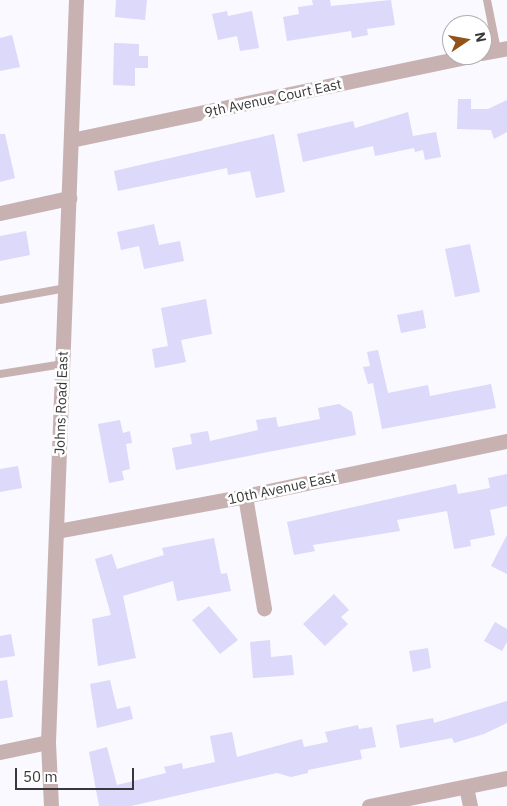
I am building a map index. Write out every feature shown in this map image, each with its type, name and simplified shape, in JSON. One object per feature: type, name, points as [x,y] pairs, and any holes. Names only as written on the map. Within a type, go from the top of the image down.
[{"type":"street","name":"Johns Road East","points":[[51,806],[48,742],[76,0]]},
{"type":"street","name":"9th Avenue Court East","points":[[71,140],[442,62]]},
{"type":"street","points":[[0,213],[69,198]]},
{"type":"street","name":"10th Avenue East","points":[[57,531],[245,496],[507,441]]},
{"type":"street","points":[[245,496],[264,608]]},
{"type":"street","points":[[0,752],[48,742]]},
{"type":"street","points":[[369,806],[507,778]]},
{"type":"street","points":[[466,787],[470,806]]},
{"type":"lane","points":[[487,0],[502,49]]},
{"type":"lane","points":[[0,300],[66,288]]},
{"type":"lane","points":[[0,374],[62,364]]},
{"type":"building","points":[[116,0],[147,0],[145,20],[115,17]]},
{"type":"building","points":[[312,0],[330,0],[331,6],[391,0],[395,25],[367,29],[368,35],[352,38],[351,31],[287,41],[283,17],[299,14],[298,7],[313,5]]},
{"type":"building","points":[[227,11],[228,16],[252,11],[259,48],[240,51],[237,36],[218,40],[212,14]]},
{"type":"building","points":[[12,35],[20,67],[0,71],[0,38]]},
{"type":"building","points":[[114,43],[139,44],[139,56],[148,56],[148,68],[135,68],[135,86],[113,85]]},
{"type":"building","points":[[458,99],[471,99],[471,109],[488,109],[507,100],[507,132],[494,139],[491,130],[457,129]]},
{"type":"building","points":[[408,112],[413,136],[436,132],[441,157],[425,160],[423,150],[415,152],[414,148],[375,156],[373,146],[303,162],[297,134],[353,121],[355,128]]},
{"type":"building","points":[[0,134],[5,134],[15,178],[0,182]]},
{"type":"building","points":[[274,134],[285,192],[256,198],[250,171],[228,175],[227,168],[118,191],[114,171]]},
{"type":"building","points":[[154,224],[159,245],[180,241],[184,261],[144,269],[139,246],[121,250],[117,232]]},
{"type":"building","points":[[26,231],[30,255],[0,261],[0,236]]},
{"type":"building","points":[[470,244],[480,292],[455,297],[445,249]]},
{"type":"building","points":[[206,299],[212,334],[181,340],[186,362],[155,368],[152,349],[168,346],[161,308]]},
{"type":"building","points":[[423,310],[426,328],[401,333],[397,315]]},
{"type":"building","points":[[378,350],[388,393],[428,385],[430,396],[491,384],[496,408],[382,429],[373,383],[368,384],[363,367],[370,366],[367,352]]},
{"type":"building","points":[[339,404],[352,412],[356,435],[176,470],[172,448],[192,444],[190,434],[208,431],[210,441],[258,430],[256,420],[276,417],[278,427],[320,419],[318,408]]},
{"type":"building","points":[[120,420],[123,433],[130,431],[132,443],[126,444],[130,469],[122,471],[124,480],[109,483],[98,424]]},
{"type":"building","points":[[18,466],[22,488],[0,492],[0,469]]},
{"type":"building","points":[[507,474],[507,506],[490,510],[495,535],[470,540],[471,546],[454,549],[447,511],[397,520],[400,531],[313,545],[315,551],[294,555],[287,522],[456,484],[458,494],[490,488],[488,478]]},
{"type":"building","points":[[507,535],[507,574],[491,566]]},
{"type":"building","points":[[214,538],[221,574],[227,573],[231,591],[177,601],[173,581],[123,596],[136,658],[98,666],[92,619],[111,615],[95,559],[112,554],[117,569],[164,555],[162,548]]},
{"type":"building","points":[[334,594],[349,610],[341,617],[348,624],[325,646],[303,624]]},
{"type":"building","points":[[209,606],[238,640],[220,654],[192,620]]},
{"type":"building","points":[[495,622],[507,629],[507,642],[502,651],[484,641]]},
{"type":"building","points":[[11,634],[15,656],[0,658],[0,636]]},
{"type":"building","points":[[270,640],[271,657],[292,655],[294,675],[253,678],[250,642]]},
{"type":"building","points":[[428,648],[431,668],[413,672],[409,651]]},
{"type":"building","points":[[7,680],[13,717],[0,719],[0,681]]},
{"type":"building","points":[[110,680],[117,709],[130,706],[133,719],[97,728],[90,684]]},
{"type":"building","points":[[507,701],[507,723],[484,734],[454,743],[452,738],[400,748],[396,725],[433,718],[434,723]]},
{"type":"building","points":[[358,725],[359,729],[372,727],[376,747],[360,750],[362,759],[308,770],[308,773],[291,777],[277,773],[131,806],[99,806],[89,752],[107,747],[117,785],[166,773],[164,767],[182,763],[183,769],[215,762],[210,736],[232,732],[237,757],[302,739],[304,747],[328,742],[325,732]]}]
